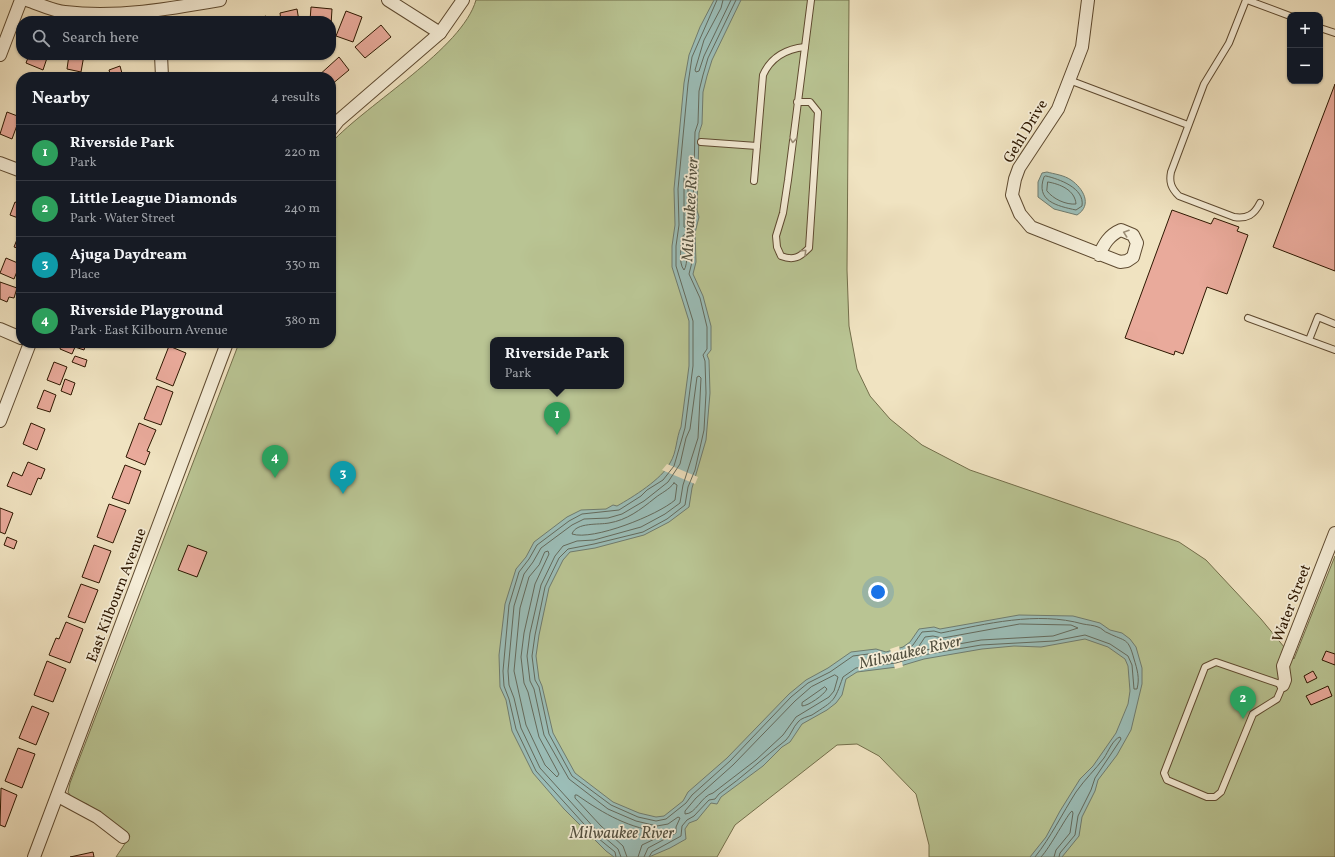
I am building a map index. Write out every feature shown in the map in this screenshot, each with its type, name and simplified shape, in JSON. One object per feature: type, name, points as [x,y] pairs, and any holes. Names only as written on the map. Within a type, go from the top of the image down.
[{"type":"street","points":[[0,55],[22,0]]},
{"type":"street","points":[[27,0],[64,12],[158,16],[220,0]]},
{"type":"street","points":[[388,0],[440,33]]},
{"type":"street","points":[[336,124],[440,33],[463,0]]},
{"type":"street","name":"Gehl Drive","points":[[1088,0],[1082,47],[1058,109],[1020,168],[1015,179],[1012,195],[1020,214],[1031,227],[1099,255]]},
{"type":"street","points":[[161,60],[162,72]]},
{"type":"street","points":[[0,163],[16,169]]},
{"type":"street","points":[[0,330],[16,336]]},
{"type":"street","points":[[0,421],[28,348]]},
{"type":"street","name":"East Kilbourn Avenue","points":[[34,857],[225,348]]},
{"type":"street","name":"Water Street","points":[[1283,685],[1285,680],[1283,666],[1335,533]]},
{"type":"street","points":[[58,796],[97,817],[123,836]]},
{"type":"lane","points":[[797,102],[810,102],[818,112],[809,248],[801,257],[790,259],[781,256],[777,247],[776,236],[783,213],[788,180],[797,102],[811,0]]},
{"type":"lane","points":[[1260,204],[1254,213],[1249,216],[1242,218],[1234,217],[1186,199],[1174,191],[1170,179],[1170,172],[1206,80],[1229,43],[1246,0],[1287,15]]},
{"type":"lane","points":[[1323,29],[1335,33]]},
{"type":"lane","points":[[754,181],[762,80],[766,68],[783,52],[795,48],[805,47]]},
{"type":"lane","points":[[1069,80],[1188,125]]},
{"type":"lane","points":[[701,142],[757,146]]},
{"type":"lane","points":[[1309,340],[1318,317],[1335,324]]},
{"type":"lane","points":[[1248,318],[1335,350]]},
{"type":"lane","points":[[1216,662],[1283,685],[1277,699],[1253,714],[1221,792],[1215,797],[1207,797],[1167,780],[1164,773],[1205,667],[1216,662]]},
{"type":"green space","points":[[476,0],[849,0],[847,270],[849,326],[857,369],[870,396],[890,419],[922,445],[970,470],[1179,542],[1206,560],[1261,619],[1294,659],[1335,556],[1335,857],[929,857],[929,845],[916,794],[879,756],[857,744],[837,745],[735,825],[717,857],[116,857],[130,836],[87,804],[72,798],[68,792],[70,783],[237,348],[336,348],[336,138],[347,127],[412,75],[453,37],[467,19]]},
{"type":"water","name":"Milwaukee River","points":[[714,0],[741,0],[712,60],[703,92],[702,124],[699,133],[697,210],[699,217],[695,233],[696,262],[693,274],[703,296],[711,326],[711,350],[707,355],[709,360],[710,393],[706,440],[692,488],[689,507],[669,522],[644,535],[595,548],[570,552],[563,560],[549,588],[536,656],[539,679],[553,733],[575,773],[613,802],[639,813],[656,817],[664,816],[683,801],[688,792],[727,758],[789,694],[806,680],[828,668],[851,652],[876,649],[886,652],[903,647],[910,642],[919,629],[934,627],[940,629],[1019,615],[1073,616],[1100,623],[1110,630],[1122,633],[1130,639],[1136,647],[1142,668],[1142,684],[1131,730],[1117,755],[1098,780],[1095,791],[1082,817],[1079,836],[1062,857],[1030,857],[1046,837],[1080,779],[1093,766],[1116,733],[1128,704],[1130,691],[1128,666],[1125,659],[1108,647],[1085,639],[1041,647],[1014,646],[982,649],[924,659],[897,667],[857,672],[846,679],[842,695],[836,703],[827,710],[802,724],[790,742],[782,747],[763,766],[721,797],[717,804],[711,803],[697,820],[689,823],[685,829],[686,839],[649,857],[614,857],[606,851],[564,809],[533,773],[512,731],[506,700],[500,687],[499,655],[505,604],[516,569],[526,557],[534,542],[567,517],[581,510],[606,509],[624,502],[639,493],[661,475],[670,463],[674,454],[681,427],[689,366],[689,321],[672,267],[672,246],[675,225],[674,189],[684,83],[689,55],[700,27]]},
{"type":"water","points":[[1047,172],[1068,178],[1079,187],[1085,202],[1082,211],[1077,215],[1054,209],[1038,197],[1038,182],[1042,173]]},
{"type":"pier","points":[[667,464],[698,477],[695,484],[662,470]]},
{"type":"pier","points":[[899,646],[903,667],[895,669],[890,649]]},
{"type":"building","points":[[311,7],[332,9],[332,16],[310,16]]},
{"type":"building","points":[[297,9],[298,16],[280,16],[280,13]]},
{"type":"building","points":[[346,11],[362,17],[353,42],[336,36]]},
{"type":"building","points":[[381,25],[391,37],[365,58],[355,47]]},
{"type":"building","points":[[339,57],[349,70],[336,81],[336,72],[322,72]]},
{"type":"building","points":[[27,60],[46,60],[43,70],[26,63]]},
{"type":"building","points":[[68,60],[83,60],[81,72],[67,69]]},
{"type":"building","points":[[120,66],[122,72],[110,72],[109,70]]},
{"type":"building","points":[[1335,84],[1335,271],[1273,247]]},
{"type":"building","points":[[7,112],[16,115],[16,128],[12,139],[0,134]]},
{"type":"building","points":[[15,202],[16,202],[16,217],[10,215]]},
{"type":"building","points":[[1172,210],[1211,224],[1214,218],[1239,227],[1237,231],[1248,235],[1227,294],[1207,287],[1183,354],[1175,351],[1174,355],[1125,338]]},
{"type":"building","points":[[6,258],[16,262],[16,274],[14,279],[0,273]]},
{"type":"building","points":[[0,282],[16,288],[14,298],[9,297],[7,302],[0,299]]},
{"type":"building","points":[[60,348],[75,348],[72,354]]},
{"type":"building","points":[[168,348],[174,348],[186,353],[173,386],[156,379]]},
{"type":"building","points":[[75,356],[87,360],[85,367],[72,362]]},
{"type":"building","points":[[54,362],[67,367],[60,385],[47,380]]},
{"type":"building","points":[[65,379],[75,383],[71,395],[61,391]]},
{"type":"building","points":[[157,386],[173,392],[161,425],[144,419]]},
{"type":"building","points":[[44,390],[56,395],[50,412],[37,408]]},
{"type":"building","points":[[31,423],[45,429],[37,450],[23,444]]},
{"type":"building","points":[[139,423],[156,430],[147,451],[150,452],[145,465],[126,457]]},
{"type":"building","points":[[28,462],[45,469],[41,479],[38,478],[31,495],[7,486],[13,472],[22,476]]},
{"type":"building","points":[[125,465],[141,471],[129,504],[112,498]]},
{"type":"building","points":[[109,504],[126,510],[113,543],[97,537]]},
{"type":"building","points":[[0,508],[13,513],[5,534],[0,532]]},
{"type":"building","points":[[7,537],[17,541],[14,549],[4,545]]},
{"type":"building","points":[[94,545],[111,551],[99,583],[82,577]]},
{"type":"building","points":[[188,545],[207,552],[197,577],[178,570]]},
{"type":"building","points":[[81,584],[98,590],[85,623],[68,617]]},
{"type":"building","points":[[66,622],[83,629],[70,663],[49,655],[56,638],[59,639]]},
{"type":"building","points":[[1326,651],[1335,654],[1335,665],[1322,660]]},
{"type":"building","points":[[47,661],[66,669],[53,702],[34,695]]},
{"type":"building","points":[[1313,671],[1317,678],[1307,683],[1304,676]]},
{"type":"building","points":[[1328,686],[1332,696],[1311,705],[1306,696]]},
{"type":"building","points":[[32,706],[49,713],[36,745],[19,738]]},
{"type":"building","points":[[18,748],[35,754],[22,788],[5,781]]},
{"type":"building","points":[[1,788],[17,795],[5,827],[0,825]]},
{"type":"building","points":[[93,852],[94,857],[70,857]]},
{"type":"place","name":"Riverside Park","points":[[557,435]]},
{"type":"place","name":"Riverside Playground","points":[[275,478]]},
{"type":"place","name":"Ajuga Daydream","points":[[343,494]]},
{"type":"place","name":"Little League Diamonds","points":[[1243,719]]}]
